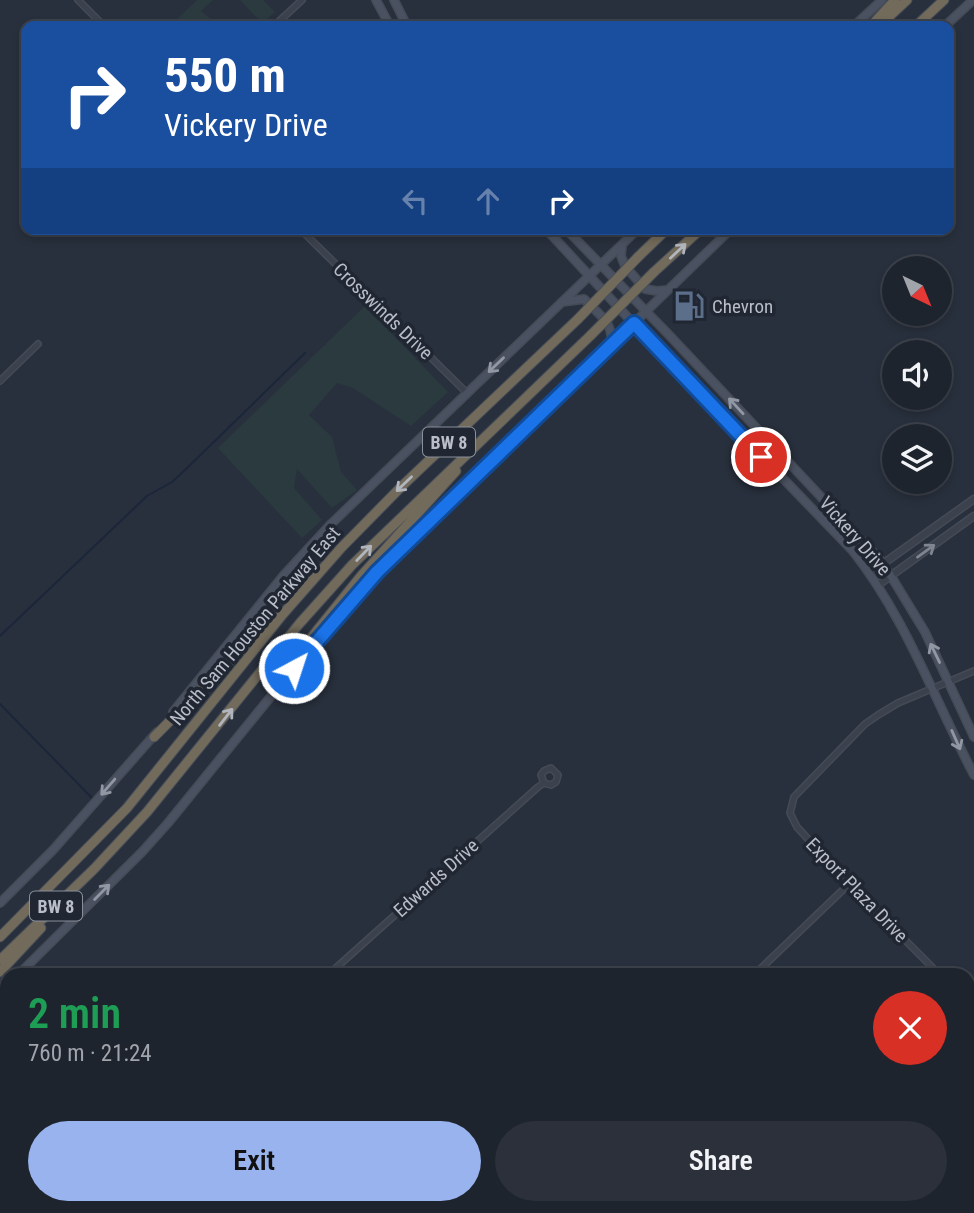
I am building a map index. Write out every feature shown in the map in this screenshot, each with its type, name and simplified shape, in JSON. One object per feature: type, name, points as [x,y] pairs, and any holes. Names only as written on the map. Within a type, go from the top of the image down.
[{"type":"highway","points":[[875,21],[895,0]]},
{"type":"highway","points":[[884,21],[907,0]]},
{"type":"highway","points":[[921,21],[944,0]]},
{"type":"highway","name":"North Sam Houston Parkway East","points":[[0,937],[153,778],[262,639],[323,567],[402,486],[578,319],[661,235]]},
{"type":"highway","name":"North Sam Houston Parkway East","points":[[0,960],[111,852],[183,770],[318,603],[389,528],[694,235]]},
{"type":"highway","points":[[282,683],[294,659],[361,576],[501,420]]},
{"type":"highway","points":[[154,737],[323,567]]},
{"type":"highway","points":[[4,968],[111,852]]},
{"type":"highway","points":[[0,929],[69,868]]},
{"type":"main road","points":[[376,0],[387,21]]},
{"type":"main road","points":[[394,0],[404,21]]},
{"type":"main road","points":[[859,21],[882,0]]},
{"type":"main road","points":[[950,21],[973,0]]},
{"type":"main road","name":"Vickery Drive","points":[[552,235],[870,573],[933,688],[974,775]]},
{"type":"main road","name":"Vickery Drive","points":[[572,235],[646,310],[883,563],[925,632],[974,737]]},
{"type":"main road","name":"North Sam Houston Parkway East","points":[[0,903],[53,850],[154,737],[291,567],[370,486],[632,235]]},
{"type":"main road","points":[[25,968],[142,852],[377,572],[726,235]]},
{"type":"main road","points":[[622,244],[621,256],[625,267],[645,289],[668,290]]},
{"type":"main road","points":[[561,302],[584,299],[610,326],[610,346]]},
{"type":"main road","points":[[761,457],[773,446]]},
{"type":"main road","points":[[823,521],[833,511]]},
{"type":"street","points":[[78,0],[99,21]]},
{"type":"street","points":[[279,21],[302,0]]},
{"type":"street","name":"Crosswinds Drive","points":[[306,235],[467,393]]},
{"type":"street","points":[[0,381],[38,344]]},
{"type":"street","points":[[870,573],[974,499]]},
{"type":"street","points":[[878,585],[972,518],[961,508]]},
{"type":"street","points":[[933,688],[974,671]]},
{"type":"street","name":"Export Plaza Drive","points":[[933,688],[898,703],[865,724],[794,797],[790,813],[797,827],[849,884],[933,968]]},
{"type":"street","name":"Edwards Drive","points":[[336,968],[544,783]]},
{"type":"street","points":[[761,968],[849,884]]},
{"type":"shaded area","points":[[197,0],[213,0],[201,11],[213,21],[175,21]]},
{"type":"shaded area","points":[[240,0],[263,0],[275,12],[264,21],[260,21]]},
{"type":"shaded area","points":[[365,306],[448,392],[411,426],[353,388],[337,383],[309,415],[332,437],[341,472],[357,490],[332,508],[297,469],[294,488],[322,520],[302,538],[218,448]]},
{"type":"waterway","points":[[0,636],[147,496],[172,482],[185,470],[305,353]]},
{"type":"waterway","points":[[0,704],[93,799]]},
{"type":"place","name":"Chevron","points":[[689,306]]},
{"type":"route","points":[[294,668],[377,572],[634,323],[761,457]]}]
